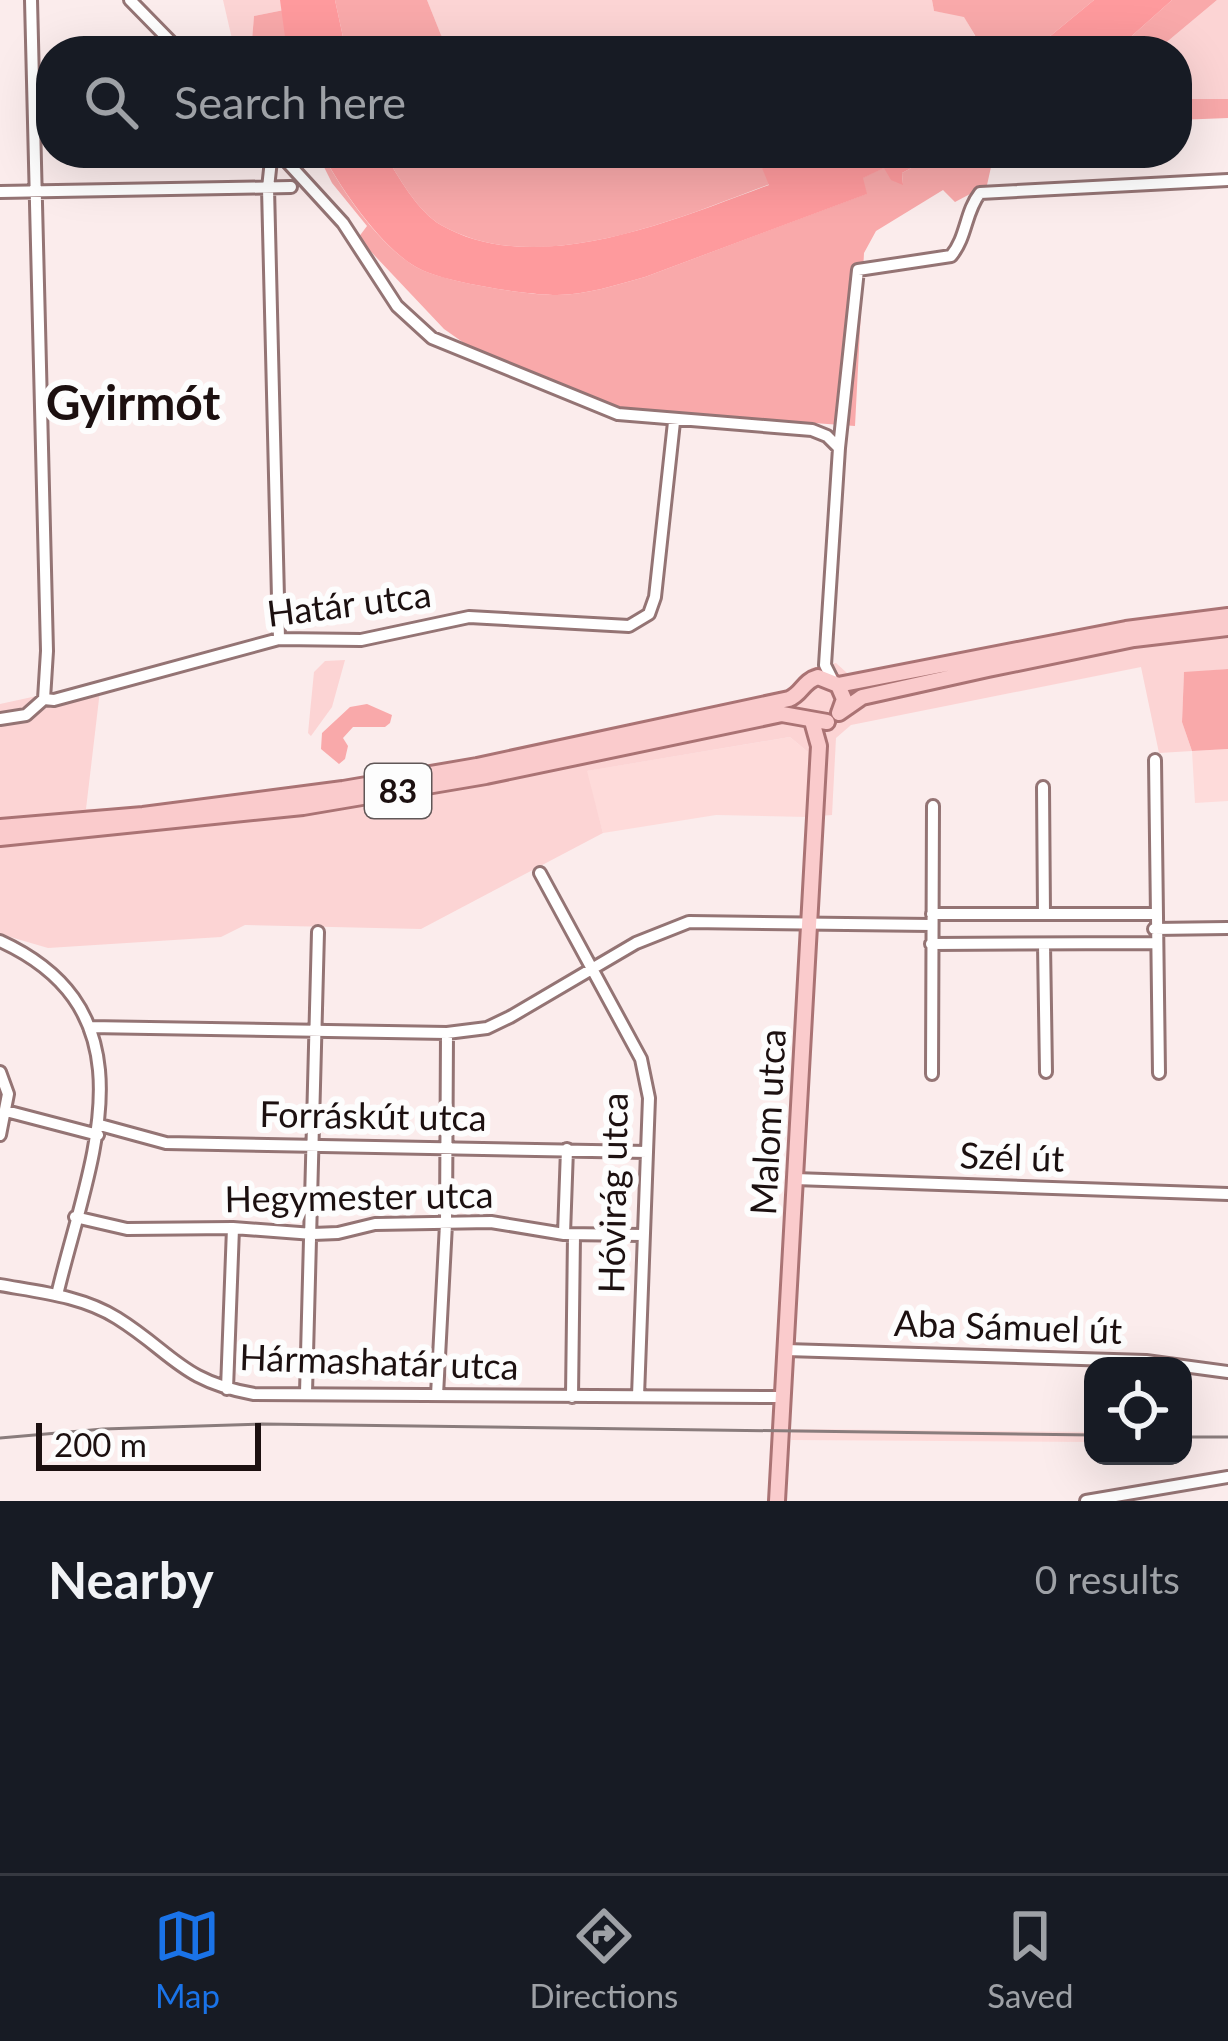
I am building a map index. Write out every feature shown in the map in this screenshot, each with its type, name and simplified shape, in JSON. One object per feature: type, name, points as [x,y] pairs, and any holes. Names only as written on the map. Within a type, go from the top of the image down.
[{"type":"main road","points":[[832,676],[844,699],[821,718],[798,695],[812,678],[832,676],[874,681],[1126,629],[1228,616]]},
{"type":"main road","name":"83","points":[[0,838],[303,807],[506,772],[782,714],[821,718],[862,697],[1134,639],[1228,628]]},
{"type":"main road","name":"83","points":[[0,827],[143,815],[343,789],[598,741],[798,695]]},
{"type":"main road","name":"Malom utca","points":[[777,1501],[821,718]]},
{"type":"street","points":[[31,0],[47,651],[44,699]]},
{"type":"street","points":[[130,0],[165,36]]},
{"type":"street","points":[[270,168],[279,639]]},
{"type":"street","points":[[291,168],[343,223],[397,307],[422,331],[618,414],[812,430],[839,448]]},
{"type":"street","points":[[832,676],[839,448],[858,271],[951,256],[980,193],[1228,180]]},
{"type":"street","points":[[0,192],[291,188]]},
{"type":"street","name":"Határ utca","points":[[0,719],[26,715],[44,699],[182,668],[279,639],[361,640],[469,617],[616,627],[645,619],[655,597],[674,422]]},
{"type":"street","points":[[1155,760],[1159,1073]]},
{"type":"street","points":[[1043,787],[1044,914]]},
{"type":"street","points":[[932,1074],[933,806]]},
{"type":"street","name":"Hóvirág utca","points":[[539,873],[641,1059],[649,1098],[638,1396]]},
{"type":"street","points":[[89,1027],[447,1034],[487,1028],[636,943],[689,922],[808,925],[1154,914]]},
{"type":"street","points":[[1154,929],[1228,928]]},
{"type":"street","points":[[306,1393],[318,932]]},
{"type":"street","points":[[0,941],[47,968],[71,994],[100,1056],[99,1130],[57,1295]]},
{"type":"street","points":[[931,944],[1155,944]]},
{"type":"street","points":[[1044,944],[1046,1072]]},
{"type":"street","points":[[437,1395],[446,1224],[447,1034]]},
{"type":"street","points":[[0,1072],[8,1094],[0,1135]]},
{"type":"street","name":"Forráskút utca","points":[[6,1111],[166,1143],[647,1152]]},
{"type":"street","points":[[566,1149],[572,1397]]},
{"type":"street","name":"Szél út","points":[[795,1179],[1228,1194]]},
{"type":"street","name":"Hegymester utca","points":[[75,1217],[127,1229],[233,1228],[313,1234],[375,1224],[491,1222],[569,1235],[643,1235]]},
{"type":"street","points":[[227,1389],[233,1228]]},
{"type":"street","name":"Hármashatár utca","points":[[0,1285],[57,1295],[110,1314],[199,1379],[254,1394],[784,1397]]},
{"type":"street","name":"Aba Sámuel út","points":[[786,1350],[1146,1361],[1228,1372]]},
{"type":"street","points":[[1086,1501],[1228,1477]]},
{"type":"shaded area","points":[[223,0],[280,0],[284,10],[254,16],[252,36],[231,36]]},
{"type":"shaded area","points":[[280,0],[335,0],[343,36],[285,36]]},
{"type":"shaded area","points":[[335,0],[427,0],[442,36],[343,36]]},
{"type":"shaded area","points":[[427,0],[932,0],[934,11],[964,16],[975,36],[442,36]]},
{"type":"shaded area","points":[[932,0],[1094,0],[1050,36],[975,36],[964,17],[934,11]]},
{"type":"shaded area","points":[[1094,0],[1172,0],[1132,36],[1050,36]]},
{"type":"shaded area","points":[[1172,0],[1217,0],[1174,36],[1132,36]]},
{"type":"shaded area","points":[[1217,0],[1228,0],[1228,99],[1192,99],[1192,36],[1174,36]]},
{"type":"shaded area","points":[[284,10],[286,36],[252,36],[254,16]]},
{"type":"shaded area","points":[[1192,99],[1228,99],[1228,118],[1192,119]]},
{"type":"shaded area","points":[[324,168],[331,168],[375,231],[416,267],[463,282],[553,295],[588,292],[645,277],[866,194],[862,178],[883,168],[903,184],[902,173],[911,168],[991,168],[987,185],[955,202],[943,190],[876,231],[864,253],[855,426],[625,409],[575,395],[471,348],[444,329],[358,238],[367,226]]},
{"type":"shaded area","points":[[331,168],[393,168],[416,202],[441,225],[479,240],[519,247],[562,245],[649,227],[769,185],[762,168],[884,168],[863,178],[867,194],[645,277],[588,292],[553,295],[462,282],[416,267],[376,232]]},
{"type":"shaded area","points":[[393,168],[762,168],[770,184],[650,227],[562,245],[520,247],[479,240],[441,225]]},
{"type":"shaded area","points":[[884,168],[911,168],[902,173],[903,185],[891,180]]},
{"type":"shaded area","points":[[1228,607],[1228,669],[1184,673],[1182,722],[1192,751],[1159,753],[1141,667],[851,725],[836,738],[832,815],[807,817],[808,752],[790,737],[587,771],[603,833],[421,929],[245,925],[221,937],[48,948],[0,934],[0,704],[101,682],[86,809],[182,806],[299,794],[797,693],[811,668],[836,663],[859,684],[1088,631]]},
{"type":"shaded area","points":[[345,660],[332,707],[311,736],[314,672],[325,661]]},
{"type":"shaded area","points":[[1228,669],[1228,749],[1192,751],[1182,722],[1184,672]]},
{"type":"shaded area","points":[[367,704],[392,715],[390,723],[353,727],[343,738],[348,746],[339,764],[321,749],[322,733],[350,707]]},
{"type":"shaded area","points":[[790,737],[808,752],[807,817],[716,815],[603,833],[586,771]]},
{"type":"shaded area","points":[[1228,749],[1228,801],[1195,803],[1192,751]]},
{"type":"shaded area","points":[[792,1429],[1084,1432],[1084,1442],[791,1440]]},
{"type":"railway","points":[[0,1438],[262,1424],[1084,1435]]},
{"type":"railway","points":[[1192,1437],[1228,1437]]},
{"type":"district","name":"Gyirmót","points":[[133,403]]}]
